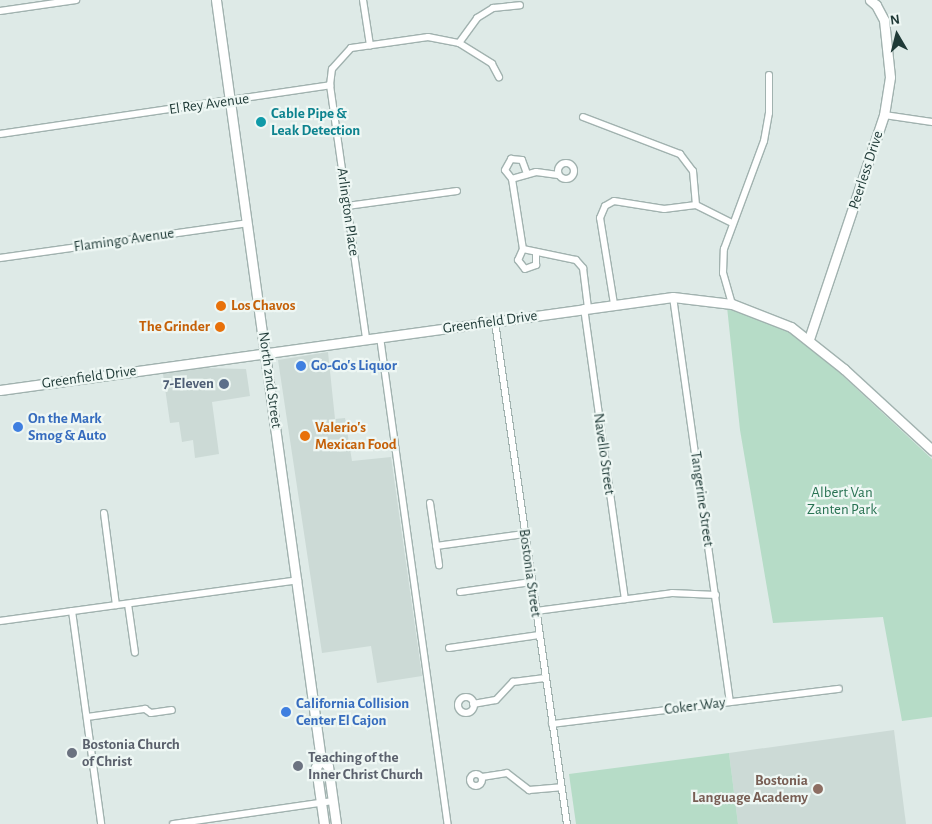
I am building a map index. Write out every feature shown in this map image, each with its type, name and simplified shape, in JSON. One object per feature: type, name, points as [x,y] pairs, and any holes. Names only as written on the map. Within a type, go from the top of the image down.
[{"type":"main road","name":"North 2nd Street","points":[[216,0],[298,580],[321,760],[328,766],[336,824]]},
{"type":"main road","name":"Peerless Drive","points":[[809,339],[884,115],[890,77],[884,20],[876,5],[870,0]]},
{"type":"main road","name":"Greenfield Drive","points":[[0,390],[266,351],[673,297],[732,304],[791,327],[809,339],[930,446]]},
{"type":"main road","name":"North 2nd Street","points":[[321,760],[316,767],[324,824]]},
{"type":"main road","points":[[321,802],[329,812],[331,824]]},
{"type":"street","points":[[0,11],[76,0]]},
{"type":"street","points":[[363,0],[370,45]]},
{"type":"street","points":[[459,43],[477,18],[493,8],[520,4]]},
{"type":"street","points":[[330,85],[332,69],[345,52],[370,45],[428,36],[459,43],[492,64],[499,77]]},
{"type":"street","points":[[732,304],[723,261],[732,223],[764,141],[769,113],[769,75]]},
{"type":"street","name":"El Rey Avenue","points":[[0,134],[230,102],[330,85]]},
{"type":"street","name":"Arlington Place","points":[[330,85],[366,338]]},
{"type":"street","points":[[884,115],[932,122]]},
{"type":"street","points":[[583,117],[680,154],[693,171],[696,204]]},
{"type":"street","points":[[523,249],[536,252],[536,266],[525,269],[518,260],[523,249],[512,179],[505,170],[511,159],[522,160],[527,174]]},
{"type":"street","points":[[512,179],[527,174],[558,175]]},
{"type":"street","points":[[347,206],[457,191]]},
{"type":"street","points":[[614,304],[600,218],[605,206],[614,201],[664,209],[696,204],[732,223]]},
{"type":"street","name":"Flamingo Avenue","points":[[0,258],[248,223]]},
{"type":"street","name":"Navello Street","points":[[536,252],[576,260],[581,264],[624,599]]},
{"type":"street","name":"Tangerine Street","points":[[673,297],[730,702]]},
{"type":"street","name":"Bostonia Street","points":[[495,322],[566,824]]},
{"type":"street","points":[[380,337],[448,824]]},
{"type":"street","points":[[430,503],[439,565]]},
{"type":"street","points":[[104,513],[116,605]]},
{"type":"street","points":[[436,546],[524,534]]},
{"type":"street","points":[[0,621],[298,580]]},
{"type":"street","points":[[460,592],[531,582]]},
{"type":"street","points":[[536,612],[672,593],[716,595]]},
{"type":"street","points":[[128,604],[135,653]]},
{"type":"street","points":[[72,612],[101,824]]},
{"type":"street","points":[[449,648],[539,635]]},
{"type":"street","points":[[473,704],[496,700],[513,682],[546,678]]},
{"type":"street","name":"Coker Way","points":[[552,724],[839,690]]},
{"type":"street","points":[[87,717],[145,709],[151,713],[172,710]]},
{"type":"street","points":[[482,777],[506,774],[529,790],[561,787]]},
{"type":"street","points":[[173,824],[333,801]]},
{"type":"shaded area","points":[[328,352],[335,419],[345,418],[352,461],[391,457],[422,676],[377,683],[371,646],[322,653],[278,360]]},
{"type":"shaded area","points":[[202,368],[246,369],[250,396],[212,402],[219,454],[195,458],[193,440],[182,442],[179,422],[170,423],[163,374]]},
{"type":"shaded area","name":"Bostonia Language Academy","points":[[894,730],[906,824],[738,824],[729,753]]},
{"type":"green space","name":"Albert Van Zanten Park","points":[[727,307],[788,331],[814,349],[932,459],[932,717],[902,721],[883,617],[773,623],[740,430]]},
{"type":"green space","points":[[729,753],[738,824],[576,824],[569,774]]},
{"type":"place","name":"Cable Pipe & Leak Detection","points":[[261,122]]},
{"type":"place","name":"Los Chavos","points":[[221,306]]},
{"type":"place","name":"The Grinder","points":[[220,327]]},
{"type":"place","name":"Go-Go's Liquor","points":[[301,366]]},
{"type":"place","name":"7-Eleven","points":[[224,384]]},
{"type":"place","name":"On the Mark Smog & Auto","points":[[18,427]]},
{"type":"place","name":"Valerio's Mexican Food","points":[[305,436]]},
{"type":"place","name":"California Collision Center El Cajon","points":[[286,712]]},
{"type":"place","name":"Bostonia Church of Christ","points":[[72,753]]},
{"type":"place","name":"Teaching of the Inner Christ Church","points":[[298,766]]},
{"type":"place","name":"Bostonia Language Academy","points":[[818,789]]}]
